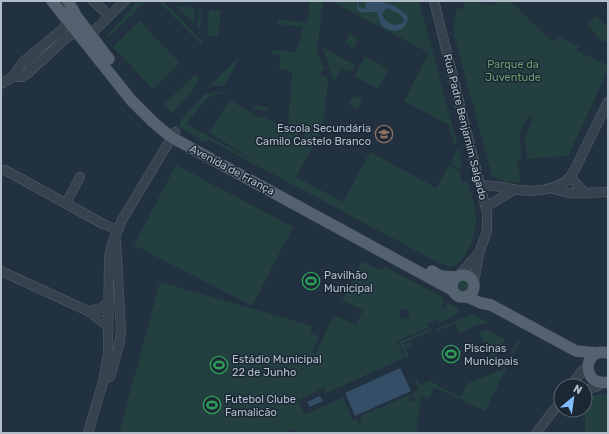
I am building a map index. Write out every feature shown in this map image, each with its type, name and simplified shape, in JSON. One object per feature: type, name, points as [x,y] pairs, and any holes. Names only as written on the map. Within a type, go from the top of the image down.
[{"type":"main road","name":"Avenida de França","points":[[52,1],[131,100],[153,122],[452,290]]},
{"type":"main road","name":"Avenida de França","points":[[68,1],[76,17],[90,36],[145,105],[173,134],[196,144],[440,276],[457,276]]},
{"type":"main road","points":[[73,27],[81,33],[90,36]]},
{"type":"main road","points":[[491,305],[469,276],[463,274],[457,276],[452,283],[452,290],[460,297],[467,297],[481,303],[491,305],[576,351],[588,367]]},
{"type":"main road","points":[[467,297],[472,293],[474,284]]},
{"type":"main road","points":[[576,351],[604,351]]},
{"type":"main road","points":[[604,351],[589,360],[588,367],[589,374],[593,379],[599,382],[607,382]]},
{"type":"street","points":[[92,1],[110,16]]},
{"type":"street","points":[[90,36],[125,1]]},
{"type":"street","name":"Rua Padre Benjamim Salgado","points":[[434,1],[486,207],[488,222],[487,230],[479,253],[474,284]]},
{"type":"street","points":[[1,84],[13,77],[27,74],[72,34],[73,27],[65,27],[23,62],[13,77]]},
{"type":"street","points":[[481,186],[496,186],[526,190],[552,188],[562,184],[570,177],[608,102]]},
{"type":"street","points":[[94,433],[121,331],[114,291],[117,230],[173,134]]},
{"type":"street","points":[[1,170],[5,170],[103,224],[117,230]]},
{"type":"street","points":[[66,203],[80,177]]},
{"type":"street","points":[[570,177],[584,192]]},
{"type":"street","points":[[552,188],[565,193],[573,194],[584,192],[608,192]]},
{"type":"street","points":[[486,207],[515,189]]},
{"type":"street","name":"Rua Padre Benjamim Salgado","points":[[457,276],[479,253]]},
{"type":"street","points":[[1,271],[88,311],[104,322],[109,332],[120,338]]},
{"type":"street","points":[[88,311],[101,308],[108,302],[114,291]]},
{"type":"street","points":[[88,433],[106,368],[109,332],[108,302]]},
{"type":"street","points":[[577,378],[582,371],[588,367]]},
{"type":"street","points":[[593,388],[607,382]]},
{"type":"street","points":[[536,433],[553,412]]},
{"type":"green space","points":[[138,1],[146,1],[108,38],[106,37]]},
{"type":"green space","points":[[158,1],[163,1],[203,42],[201,44]]},
{"type":"green space","points":[[310,1],[323,1],[317,49],[324,69],[319,72],[321,73],[321,77],[326,77],[328,83],[323,122],[321,126],[323,127],[296,177],[343,202],[370,152],[436,188],[449,166],[459,171],[462,182],[467,181],[472,195],[476,215],[476,226],[470,246],[466,253],[458,263],[453,266],[441,264],[209,140],[204,142],[178,126],[181,123],[180,121],[205,94],[225,92],[227,94],[215,94],[204,102],[187,124],[257,163],[209,132],[230,100],[257,117],[263,117],[297,132],[300,138],[311,127],[288,124],[292,72],[279,69],[281,55],[272,54],[273,50],[296,52],[298,42],[301,42],[302,27],[277,24],[278,19],[307,23]]},
{"type":"green space","points":[[331,1],[419,1],[457,143],[454,144],[449,125],[404,101],[429,53]]},
{"type":"green space","name":"Parque da Juventude","points":[[465,1],[494,5],[498,1],[510,1],[553,42],[558,36],[579,47],[577,51],[608,65],[608,70],[569,154],[566,156],[527,159],[525,137],[533,118],[528,116],[520,134],[521,158],[518,159],[520,182],[505,182],[492,176],[454,35],[454,21],[457,8],[463,9]]},
{"type":"green space","points":[[176,6],[195,8],[194,24]]},
{"type":"green space","points":[[199,9],[202,9],[200,30],[197,27]]},
{"type":"green space","points":[[209,10],[221,11],[218,37],[207,36]]},
{"type":"green space","points":[[595,16],[608,26],[607,43],[601,40],[586,24]]},
{"type":"green space","points":[[140,21],[180,63],[153,89],[113,47]]},
{"type":"green space","points":[[350,34],[358,39],[354,48],[345,43]]},
{"type":"green space","points":[[323,48],[355,65],[352,71],[350,70],[349,72],[342,68],[334,82]]},
{"type":"green space","points":[[365,57],[389,69],[378,89],[354,76]]},
{"type":"green space","points":[[238,58],[225,86],[209,86]]},
{"type":"green space","points":[[195,75],[199,78],[193,90],[173,113],[163,105]]},
{"type":"green space","points":[[354,95],[363,100],[358,109],[349,104]]},
{"type":"green space","points":[[252,106],[269,108],[266,112],[253,108]]},
{"type":"green space","points":[[458,148],[463,167],[458,168],[450,164]]},
{"type":"green space","points":[[176,165],[293,227],[252,306],[134,245]]},
{"type":"green space","points":[[362,261],[382,271],[385,267],[442,297],[444,302],[442,308],[445,309],[448,303],[460,309],[456,315],[439,323],[437,319],[427,323],[429,327],[397,341],[404,358],[326,393],[324,388],[298,400],[305,415],[343,397],[353,420],[357,418],[358,424],[363,422],[359,417],[409,395],[411,402],[416,400],[411,394],[419,390],[414,380],[417,379],[421,385],[431,380],[432,383],[437,383],[438,386],[461,397],[467,384],[503,369],[518,340],[520,341],[485,411],[434,387],[429,399],[421,395],[416,433],[302,433],[290,429],[288,433],[283,431],[283,433],[119,433],[160,282],[312,326],[310,335],[313,334],[319,337],[312,352],[315,354],[334,315],[356,324],[363,310],[342,300]],"holes":[[[402,309],[407,309],[409,316],[404,319],[400,317],[400,312]]]},
{"type":"green space","points":[[462,280],[466,280],[470,286],[466,292],[462,292],[458,288],[458,284]]},
{"type":"green space","points":[[472,314],[490,323],[478,325],[460,333],[455,323],[437,331],[436,329]]},
{"type":"green space","points":[[431,328],[432,331],[403,343],[405,346],[405,344],[411,341],[413,346],[406,349],[409,356],[406,358],[399,342]]},
{"type":"green space","points":[[486,330],[505,339],[494,362],[479,333]]},
{"type":"green space","points":[[598,394],[608,394],[608,433],[585,433],[585,418],[593,418],[593,396]]},
{"type":"water","points":[[357,1],[360,8],[367,9],[365,6],[367,1],[384,2],[399,9],[408,17],[406,25],[400,30],[396,31],[382,26],[377,12],[361,12],[357,9]],"holes":[[[386,8],[400,14],[404,19],[403,23],[396,25],[386,21],[382,15]]]},
{"type":"water","points":[[400,368],[411,391],[355,416],[345,393]]},
{"type":"water","points":[[320,396],[323,401],[310,407],[307,402]]},
{"type":"place","name":"Escola Secundária Camilo Castelo Branco","points":[[384,134]]},
{"type":"place","name":"Pavilhão Municipal","points":[[311,281]]},
{"type":"place","name":"Piscinas Municipais","points":[[451,354]]},
{"type":"place","name":"Estádio Municipal 22 de Junho","points":[[219,365]]},
{"type":"place","name":"Futebol Clube Famalicão","points":[[212,405]]}]
